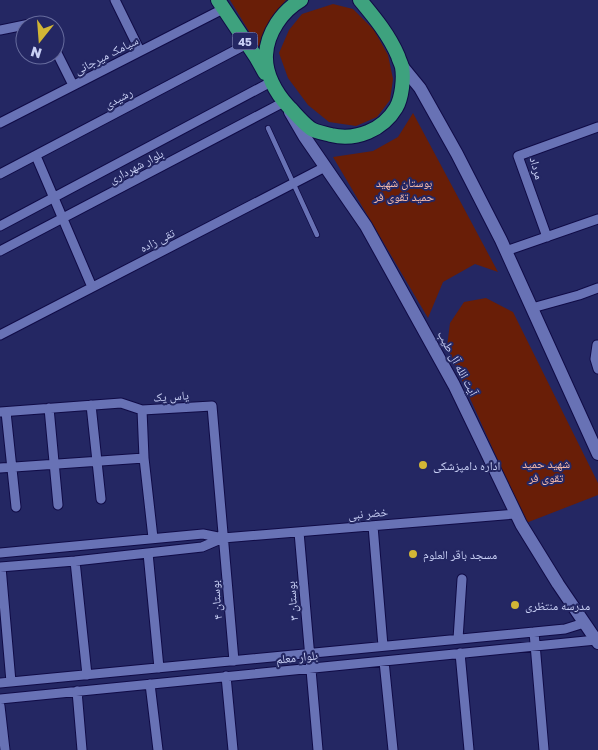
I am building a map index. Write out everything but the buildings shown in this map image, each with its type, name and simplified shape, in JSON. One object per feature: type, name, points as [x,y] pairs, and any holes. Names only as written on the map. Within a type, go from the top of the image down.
[{"type":"highway","points":[[301,0],[284,13],[276,24],[266,47],[266,60],[271,82],[284,102],[310,128],[338,137],[368,133],[381,125],[397,107],[401,94],[402,66],[392,43],[360,0]]},
{"type":"highway","name":"45","points":[[221,4],[271,82]]},
{"type":"main road","points":[[402,66],[420,88],[457,154],[506,250],[598,454]]},
{"type":"main road","name":"آیت الله آل طیب","points":[[284,102],[304,136],[366,226],[454,385],[520,524],[597,642]]},
{"type":"street","points":[[115,0],[140,51]]},
{"type":"street","name":"سیامک میرجانی","points":[[0,123],[140,51],[221,4]]},
{"type":"street","points":[[0,30],[15,27]]},
{"type":"street","name":"رشیدی","points":[[0,174],[247,44]]},
{"type":"street","points":[[63,65],[73,85]]},
{"type":"street","name":"بلوار شهرداری","points":[[0,226],[271,82]]},
{"type":"street","name":"بلوار شهرداری","points":[[0,251],[284,102]]},
{"type":"street","name":"مرداد","points":[[546,237],[518,156],[598,127]]},
{"type":"street","points":[[36,156],[92,288]]},
{"type":"street","name":"تقی زاده","points":[[0,335],[325,167]]},
{"type":"street","points":[[506,250],[598,219]]},
{"type":"street","points":[[532,308],[598,288]]},
{"type":"street","points":[[598,345],[595,360],[598,369]]},
{"type":"street","name":"یاس یک","points":[[3,412],[121,403],[142,410],[212,406],[223,538]]},
{"type":"street","points":[[91,405],[101,499]]},
{"type":"street","points":[[49,408],[58,505]]},
{"type":"street","points":[[142,410],[144,458],[153,538]]},
{"type":"street","points":[[3,412],[16,507]]},
{"type":"street","points":[[0,468],[144,458]]},
{"type":"street","name":"خضر نبی","points":[[0,553],[203,534],[223,538],[515,514]]},
{"type":"street","points":[[373,526],[383,646]]},
{"type":"street","name":"بوستان ۳","points":[[299,532],[318,750]]},
{"type":"street","name":"خضر نبی","points":[[0,567],[202,547],[223,538]]},
{"type":"street","name":"بوستان ۴","points":[[223,538],[234,661]]},
{"type":"street","points":[[148,553],[160,668]]},
{"type":"street","points":[[75,561],[87,675]]},
{"type":"street","points":[[0,567],[11,682]]},
{"type":"street","points":[[458,639],[462,579]]},
{"type":"street","name":"بلوار معلم","points":[[0,683],[534,632],[565,628],[584,622]]},
{"type":"street","points":[[534,632],[544,750]]},
{"type":"street","name":"بلوار معلم","points":[[0,699],[460,653],[597,642]]},
{"type":"street","points":[[460,653],[469,750]]},
{"type":"street","points":[[384,661],[393,750]]},
{"type":"street","points":[[226,676],[233,750]]},
{"type":"street","points":[[150,684],[158,750]]},
{"type":"street","points":[[77,691],[82,750]]},
{"type":"street","points":[[0,706],[5,750]]},
{"type":"lane","points":[[268,128],[317,236]]},
{"type":"green space","points":[[230,0],[286,0],[273,16],[259,48]]},
{"type":"green space","points":[[333,4],[353,9],[374,30],[388,55],[393,79],[390,100],[377,117],[356,126],[329,122],[308,105],[288,78],[279,53],[289,30],[302,14]]},
{"type":"green space","name":"بوستان شهید حمید تقوی فر","points":[[413,113],[498,272],[475,264],[443,282],[428,318],[333,157],[373,151],[398,137]]},
{"type":"green space","name":"شهید حمید تقوی فر","points":[[486,298],[513,312],[598,483],[598,495],[526,523],[447,347],[450,323],[464,302]]},
{"type":"place","name":"اداره دامپزشکی","points":[[423,465]]},
{"type":"place","name":"مسجد باقر العلوم","points":[[413,554]]},
{"type":"place","name":"مدرسه منتظری","points":[[515,605]]}]
